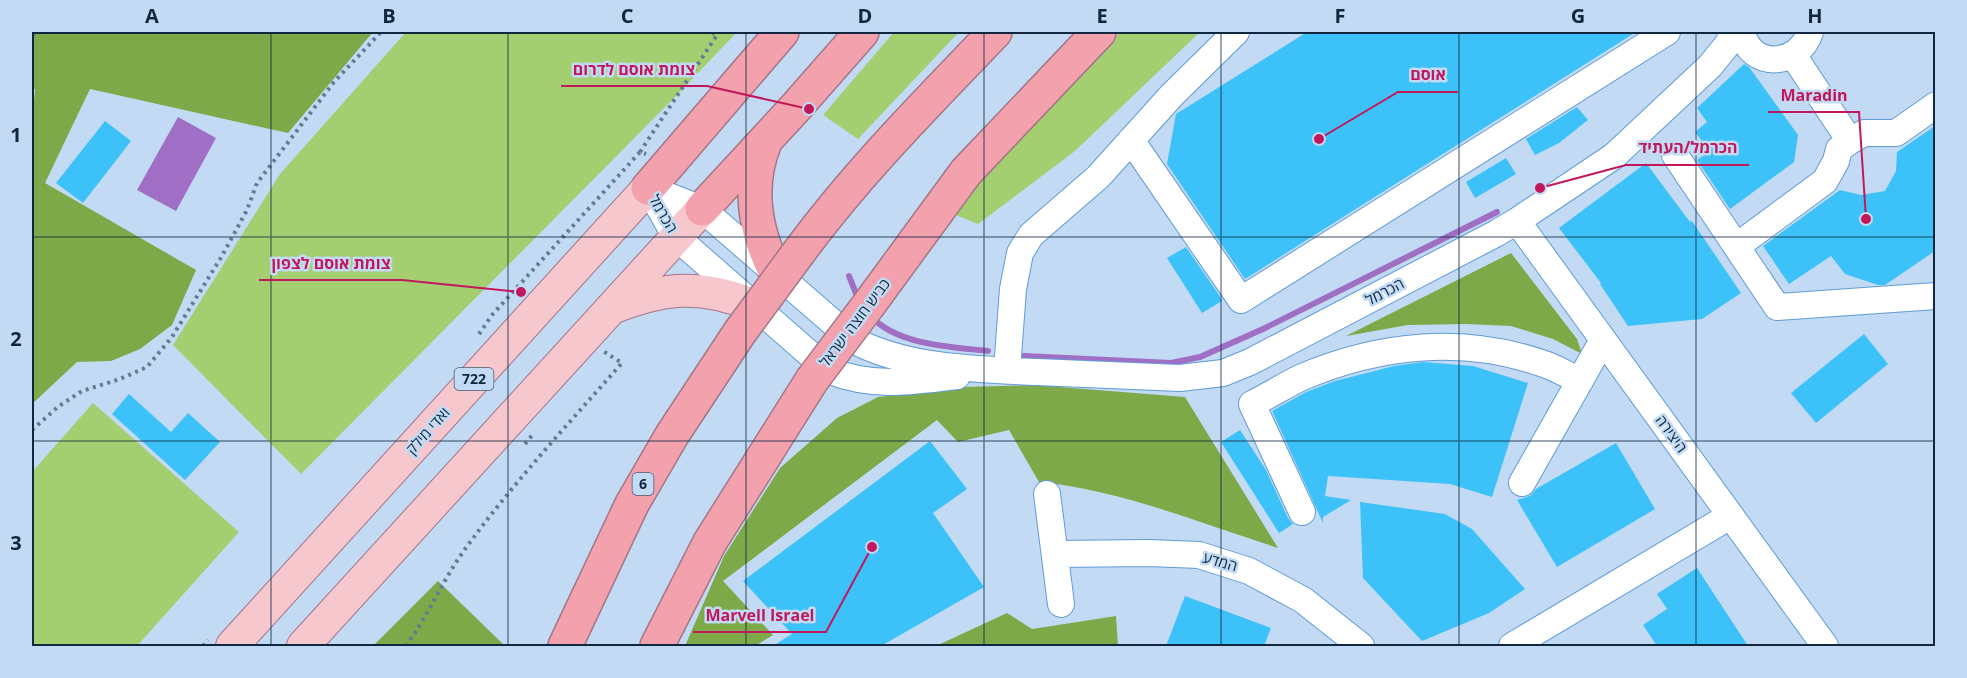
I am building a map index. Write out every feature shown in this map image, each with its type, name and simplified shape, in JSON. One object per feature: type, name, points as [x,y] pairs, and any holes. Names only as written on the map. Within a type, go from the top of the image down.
[{"type":"highway","points":[[648,188],[782,32]]},
{"type":"highway","points":[[702,208],[862,32]]},
{"type":"highway","name":"6","points":[[565,646],[632,504],[672,435],[747,319],[787,263],[886,146],[995,32]]},
{"type":"highway","name":"כביש חוצה ישראל","points":[[657,646],[710,542],[812,380],[966,172],[1099,32]]},
{"type":"highway","points":[[767,138],[760,155],[754,189],[761,241],[787,263]]},
{"type":"main road","name":"ואדי מילק","points":[[232,646],[648,188]]},
{"type":"main road","points":[[303,646],[702,208]]},
{"type":"main road","points":[[609,310],[632,300],[683,290],[709,291],[734,298],[747,319]]},
{"type":"street","points":[[1007,370],[1013,289],[1020,253],[1031,235],[1098,177],[1172,95],[1236,32]]},
{"type":"street","points":[[1131,140],[1241,300],[1667,32]]},
{"type":"street","name":"הכרמל","points":[[648,188],[702,208],[787,263],[853,340],[867,347],[917,362],[1007,370],[1180,378],[1223,373],[1310,332],[1497,233],[1614,156],[1710,66],[1734,32]]},
{"type":"street","points":[[1742,32],[1749,47],[1758,55]]},
{"type":"street","points":[[1810,32],[1807,41],[1793,56],[1850,141]]},
{"type":"street","name":"הכרמל","points":[[1710,66],[1733,58],[1758,55],[1782,60],[1793,56]]},
{"type":"street","points":[[1737,246],[1825,181],[1836,161],[1839,149],[1850,141],[1864,133],[1896,133],[1935,105]]},
{"type":"street","points":[[1675,155],[1777,307],[1935,296]]},
{"type":"street","name":"הכרמל","points":[[648,188],[676,237],[747,319],[828,370],[869,382],[890,383],[1007,370]]},
{"type":"street","name":"היצירה","points":[[1517,220],[1825,646]]},
{"type":"street","points":[[1522,483],[1603,340]]},
{"type":"street","points":[[1302,512],[1252,405],[1300,378],[1354,359],[1413,346],[1465,346],[1548,365],[1580,381]]},
{"type":"street","points":[[1047,494],[1061,604]]},
{"type":"street","points":[[1512,646],[1730,516]]},
{"type":"street","name":"המדע","points":[[1055,554],[1149,553],[1199,555],[1209,558],[1249,571],[1303,600],[1361,646]]},
{"type":"path","points":[[32,35],[40,32]]},
{"type":"path","points":[[32,430],[59,406],[82,391],[120,379],[147,367],[172,337],[222,256],[247,210],[257,183],[334,82],[381,32]]},
{"type":"path","points":[[640,152],[717,35],[711,32]]},
{"type":"path","points":[[596,360],[609,346]]},
{"type":"path","points":[[406,646],[468,544],[529,469],[622,363],[603,351]]},
{"type":"path","points":[[525,444],[539,427]]},
{"type":"green space","points":[[32,32],[373,32],[288,133],[90,89],[45,183],[196,270],[172,325],[140,349],[111,361],[77,362],[32,404],[32,126],[35,89],[32,89]]},
{"type":"green space","points":[[406,32],[737,32],[301,474],[173,345],[280,174]]},
{"type":"green space","points":[[894,32],[959,32],[858,139],[823,115]]},
{"type":"green space","points":[[1120,32],[1200,32],[1075,151],[978,224],[951,213],[1050,101]]},
{"type":"green space","points":[[1511,253],[1577,339],[1582,354],[1553,339],[1511,326],[1408,325],[1346,336]]},
{"type":"green space","points":[[1034,385],[1185,397],[1278,548],[1130,500],[1070,486],[1039,482],[1009,430],[958,442],[937,420],[723,581],[773,635],[755,646],[685,646],[724,556],[780,468],[837,418],[878,397],[965,387]]},
{"type":"green space","points":[[93,403],[239,532],[137,646],[32,646],[32,472]]},
{"type":"green space","points":[[438,581],[505,646],[373,646]]},
{"type":"green space","points":[[1007,613],[1032,629],[1116,616],[1118,646],[936,646]]},
{"type":"shaded area","points":[[178,117],[216,138],[176,211],[137,190]]},
{"type":"building","points":[[1307,32],[1636,32],[1245,279],[1167,164],[1176,114]]},
{"type":"building","points":[[1744,64],[1749,67],[1798,135],[1794,162],[1730,209],[1697,160],[1710,151],[1695,132],[1707,122],[1697,108]]},
{"type":"building","points":[[1577,107],[1588,120],[1559,143],[1535,155],[1526,139]]},
{"type":"building","points":[[105,121],[131,141],[83,203],[56,183]]},
{"type":"building","points":[[1935,126],[1935,251],[1885,285],[1878,285],[1845,274],[1831,256],[1789,284],[1763,246],[1840,190],[1861,195],[1885,191],[1896,171],[1897,152]]},
{"type":"building","points":[[1506,158],[1516,174],[1475,198],[1466,182]]},
{"type":"building","points":[[1646,163],[1690,222],[1692,221],[1741,293],[1702,319],[1628,326],[1601,283],[1559,228]]},
{"type":"building","points":[[1186,247],[1222,301],[1202,313],[1167,258]]},
{"type":"building","points":[[1864,334],[1888,364],[1816,423],[1791,393]]},
{"type":"building","points":[[1423,362],[1473,366],[1528,383],[1492,497],[1450,484],[1328,476],[1325,496],[1351,500],[1323,517],[1323,523],[1272,411],[1306,392],[1335,381],[1394,366]]},
{"type":"building","points":[[129,394],[171,432],[188,413],[220,442],[185,480],[112,414]]},
{"type":"building","points":[[1240,430],[1266,470],[1293,524],[1279,533],[1221,442]]},
{"type":"building","points":[[930,441],[967,489],[933,513],[984,587],[881,646],[773,646],[792,634],[743,581]]},
{"type":"building","points":[[1616,443],[1655,509],[1557,567],[1517,500],[1530,496],[1536,489]]},
{"type":"building","points":[[1360,502],[1445,514],[1472,529],[1525,589],[1489,613],[1422,641],[1363,578]]},
{"type":"building","points":[[1697,568],[1748,646],[1657,646],[1643,625],[1667,609],[1657,594]]},
{"type":"building","points":[[1185,596],[1271,628],[1264,646],[1166,646]]},
{"type":"waterway","points":[[1024,356],[1171,363],[1200,357],[1263,329],[1497,212]]},
{"type":"waterway","points":[[849,276],[859,301]]},
{"type":"waterway","points":[[871,316],[882,326],[910,339],[942,346],[988,351]]},
{"type":"place","name":"צומת אוסם לדרום","points":[[809,109]]},
{"type":"place","name":"אוסם","points":[[1319,139]]},
{"type":"place","name":"הכרמל/העתיד","points":[[1540,188]]},
{"type":"place","name":"Maradin","points":[[1866,219]]},
{"type":"place","name":"צומת אוסם לצפון","points":[[521,292]]},
{"type":"place","name":"Marvell Israel","points":[[872,547]]}]
